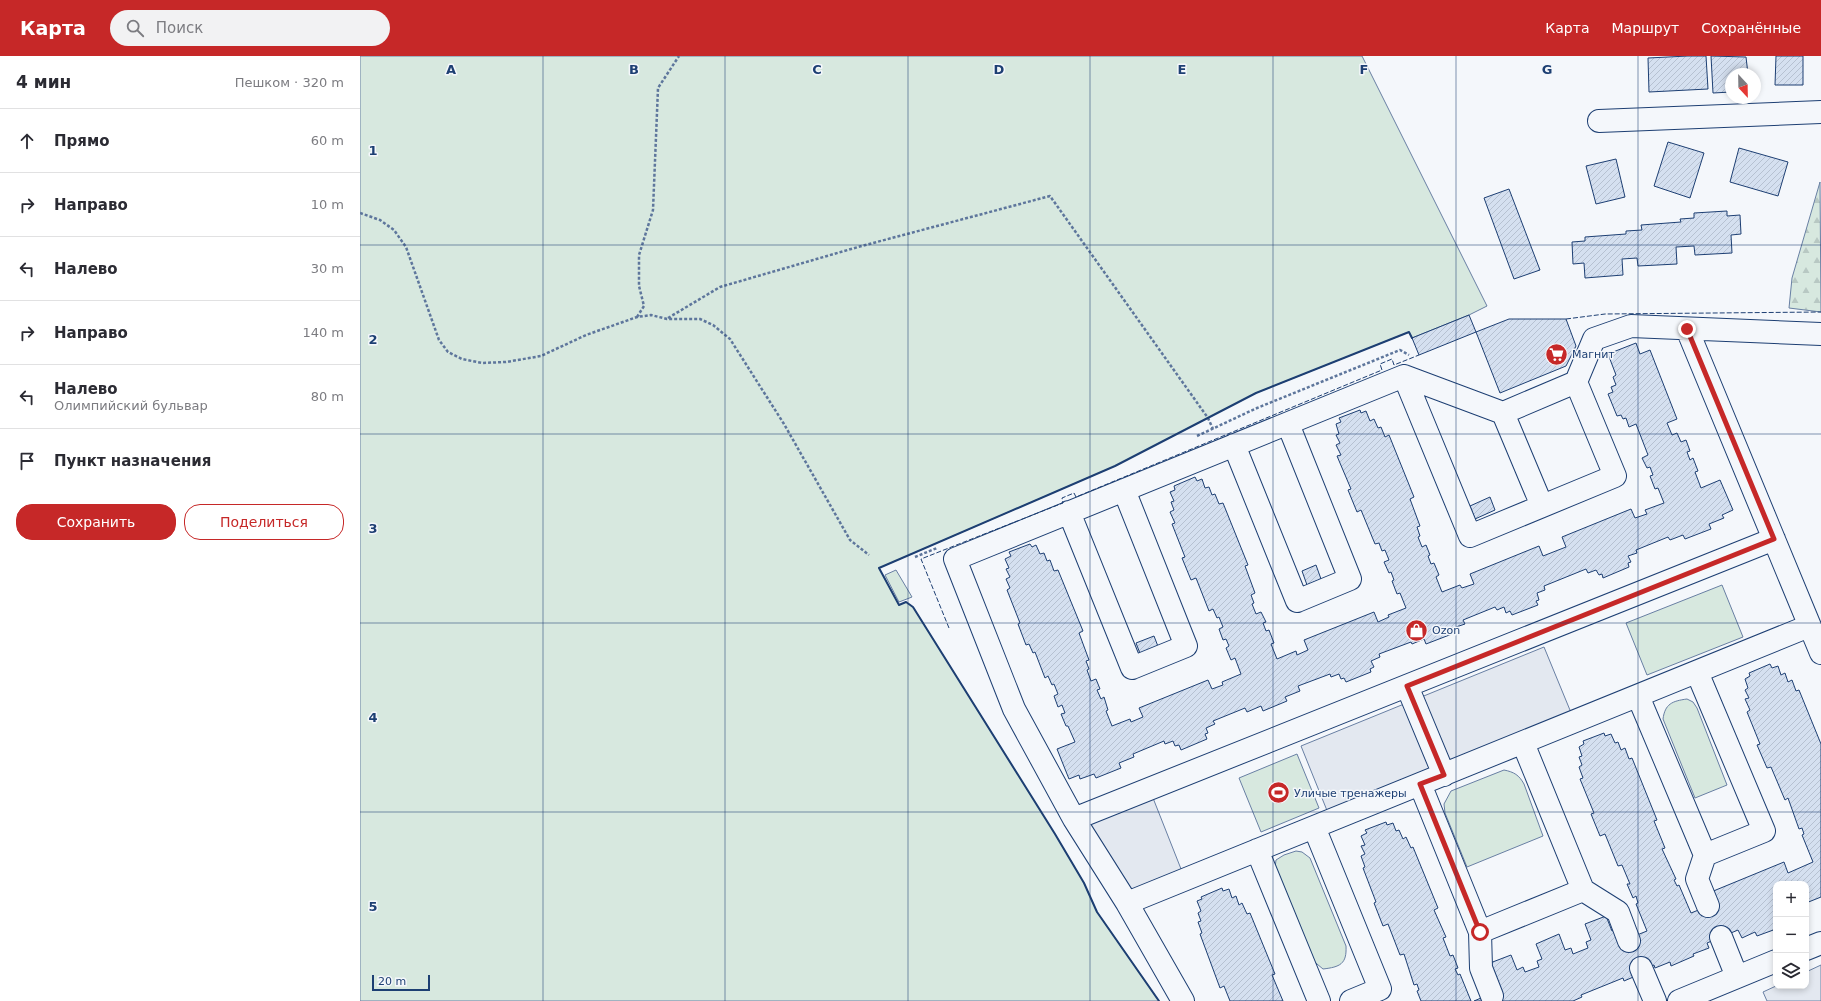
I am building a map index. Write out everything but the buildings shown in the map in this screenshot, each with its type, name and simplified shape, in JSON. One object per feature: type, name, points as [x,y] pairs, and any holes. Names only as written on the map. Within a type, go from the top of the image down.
[{"type":"street","points":[[1599,120],[1821,112]]},
{"type":"street","points":[[1183,1001],[1126,903],[1074,819],[1014,709],[955,559],[1404,376],[1503,412],[1576,382],[1594,340],[1631,326],[1821,334]]},
{"type":"street","points":[[1687,329],[1821,653]]},
{"type":"street","points":[[1404,376],[1470,536],[1615,476],[1576,382]]},
{"type":"street","points":[[1503,412],[1542,506]]},
{"type":"street","points":[[1234,445],[1297,601],[1350,579],[1288,424]]},
{"type":"street","points":[[1069,512],[1132,668],[1186,646],[1124,490]]},
{"type":"street","points":[[1074,819],[1774,539]]},
{"type":"street","points":[[1126,903],[1810,626]]},
{"type":"street","points":[[1697,672],[1764,831],[1705,855]]},
{"type":"street","points":[[1407,686],[1444,775]]},
{"type":"street","points":[[1638,696],[1705,855],[1697,879],[1708,906]]},
{"type":"street","points":[[1523,743],[1582,890],[1618,912],[1629,941]]},
{"type":"street","points":[[1420,784],[1480,932],[1481,968],[1492,996]]},
{"type":"street","points":[[1314,827],[1380,989],[1350,1001]]},
{"type":"street","points":[[1257,850],[1319,1001]]},
{"type":"street","points":[[1480,932],[1582,890]]},
{"type":"street","points":[[1721,937],[1737,977]]},
{"type":"street","points":[[1809,948],[1821,943]]},
{"type":"street","points":[[1679,1001],[1773,962]]},
{"type":"street","points":[[1641,968],[1655,1001]]},
{"type":"path","points":[[637,317],[644,306],[639,286],[639,255],[653,210],[658,88],[679,56]]},
{"type":"path","points":[[667,319],[720,287],[858,247],[1050,196],[1208,418],[1213,429]]},
{"type":"path","points":[[360,213],[380,220],[394,230],[406,246],[439,340],[448,352],[462,359],[482,363],[520,360],[541,356],[586,335],[637,317],[651,315],[667,319],[700,319],[713,325],[730,339],[784,424],[850,540],[869,555]]},
{"type":"green space","points":[[360,56],[1362,56],[1487,306],[1469,315],[1412,338],[1409,332],[1256,393],[1115,466],[879,568],[899,605],[906,602],[913,607],[1055,834],[1084,883],[1097,912],[1159,1001],[360,1001]]},
{"type":"green space","points":[[1820,182],[1821,312],[1789,308],[1792,278]]},
{"type":"green space","points":[[896,570],[912,597],[899,602],[885,575]]},
{"type":"green space","points":[[1722,585],[1743,637],[1647,675],[1626,623]]},
{"type":"green space","points":[[1687,699],[1693,702],[1697,708],[1727,785],[1695,798],[1663,719],[1665,710],[1670,704]]},
{"type":"green space","name":"Уличые тренажеры","points":[[1297,754],[1319,808],[1261,832],[1239,778]]},
{"type":"green space","points":[[1504,770],[1516,774],[1524,784],[1543,836],[1467,867],[1445,813],[1444,804],[1451,791]]},
{"type":"green space","points":[[1296,851],[1302,852],[1310,858],[1346,946],[1344,961],[1338,966],[1323,969],[1311,959],[1275,868],[1276,860],[1284,855]]},
{"type":"shaded area","points":[[1544,647],[1572,715],[1328,813],[1301,746]]},
{"type":"shaded area","points":[[1153,798],[1183,874],[1120,899],[1078,828]]},
{"type":"shaded area","points":[[1821,965],[1821,1001],[1767,1001],[1763,992],[1773,987],[1773,989],[1809,989],[1809,971]]},
{"type":"fence","points":[[1566,319],[1605,314],[1821,312]]},
{"type":"fence","points":[[949,628],[921,559],[1063,503],[1062,498],[1074,493],[1076,497],[1382,370],[1380,364],[1392,359],[1394,365],[1419,355]]},
{"type":"wall","points":[[1159,1001],[1097,912],[1084,883],[1055,834],[913,607],[906,602],[899,605],[879,568],[1115,466],[1256,393],[1409,332],[1412,338]]},
{"type":"place","name":"Магнит","points":[[1557,354]]},
{"type":"place","name":"Ozon","points":[[1417,630]]},
{"type":"place","name":"Уличые тренажеры","points":[[1279,793]]},
{"type":"route","points":[[1480,932],[1420,784],[1444,775],[1407,686],[1774,539],[1687,329]]}]
